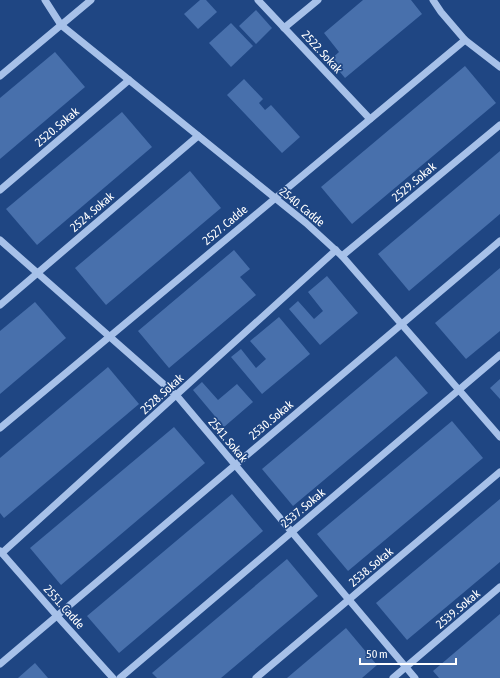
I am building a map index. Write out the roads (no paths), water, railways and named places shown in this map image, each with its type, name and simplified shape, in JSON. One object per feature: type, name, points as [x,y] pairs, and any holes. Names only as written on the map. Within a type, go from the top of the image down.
[{"type":"street","name":"2540. Cadde","points":[[45,0],[61,26],[198,136],[336,250],[500,437]]},
{"type":"street","points":[[0,76],[91,0]]},
{"type":"street","name":"2522. Sokak","points":[[258,0],[370,119]]},
{"type":"street","points":[[284,28],[318,0]]},
{"type":"street","points":[[432,0],[465,40],[500,67]]},
{"type":"street","name":"2527. Cadde","points":[[0,428],[465,40]]},
{"type":"street","name":"2520. Sokak","points":[[0,190],[129,80]]},
{"type":"street","name":"2529. Sokak","points":[[342,256],[500,125]]},
{"type":"street","name":"2524. Sokak","points":[[0,305],[198,136]]},
{"type":"street","name":"2541. Sokak","points":[[0,240],[176,396],[415,678]]},
{"type":"street","name":"2530. Sokak","points":[[0,664],[500,240]]},
{"type":"street","name":"2528. Sokak","points":[[1,552],[176,396],[336,250]]},
{"type":"street","name":"2537. Sokak","points":[[120,678],[500,355]]},
{"type":"street","name":"2538. Sokak","points":[[256,678],[500,472]]},
{"type":"street","name":"2551. Cadde","points":[[1,552],[113,678]]},
{"type":"street","name":"2539. Sokak","points":[[393,678],[500,587]]}]
